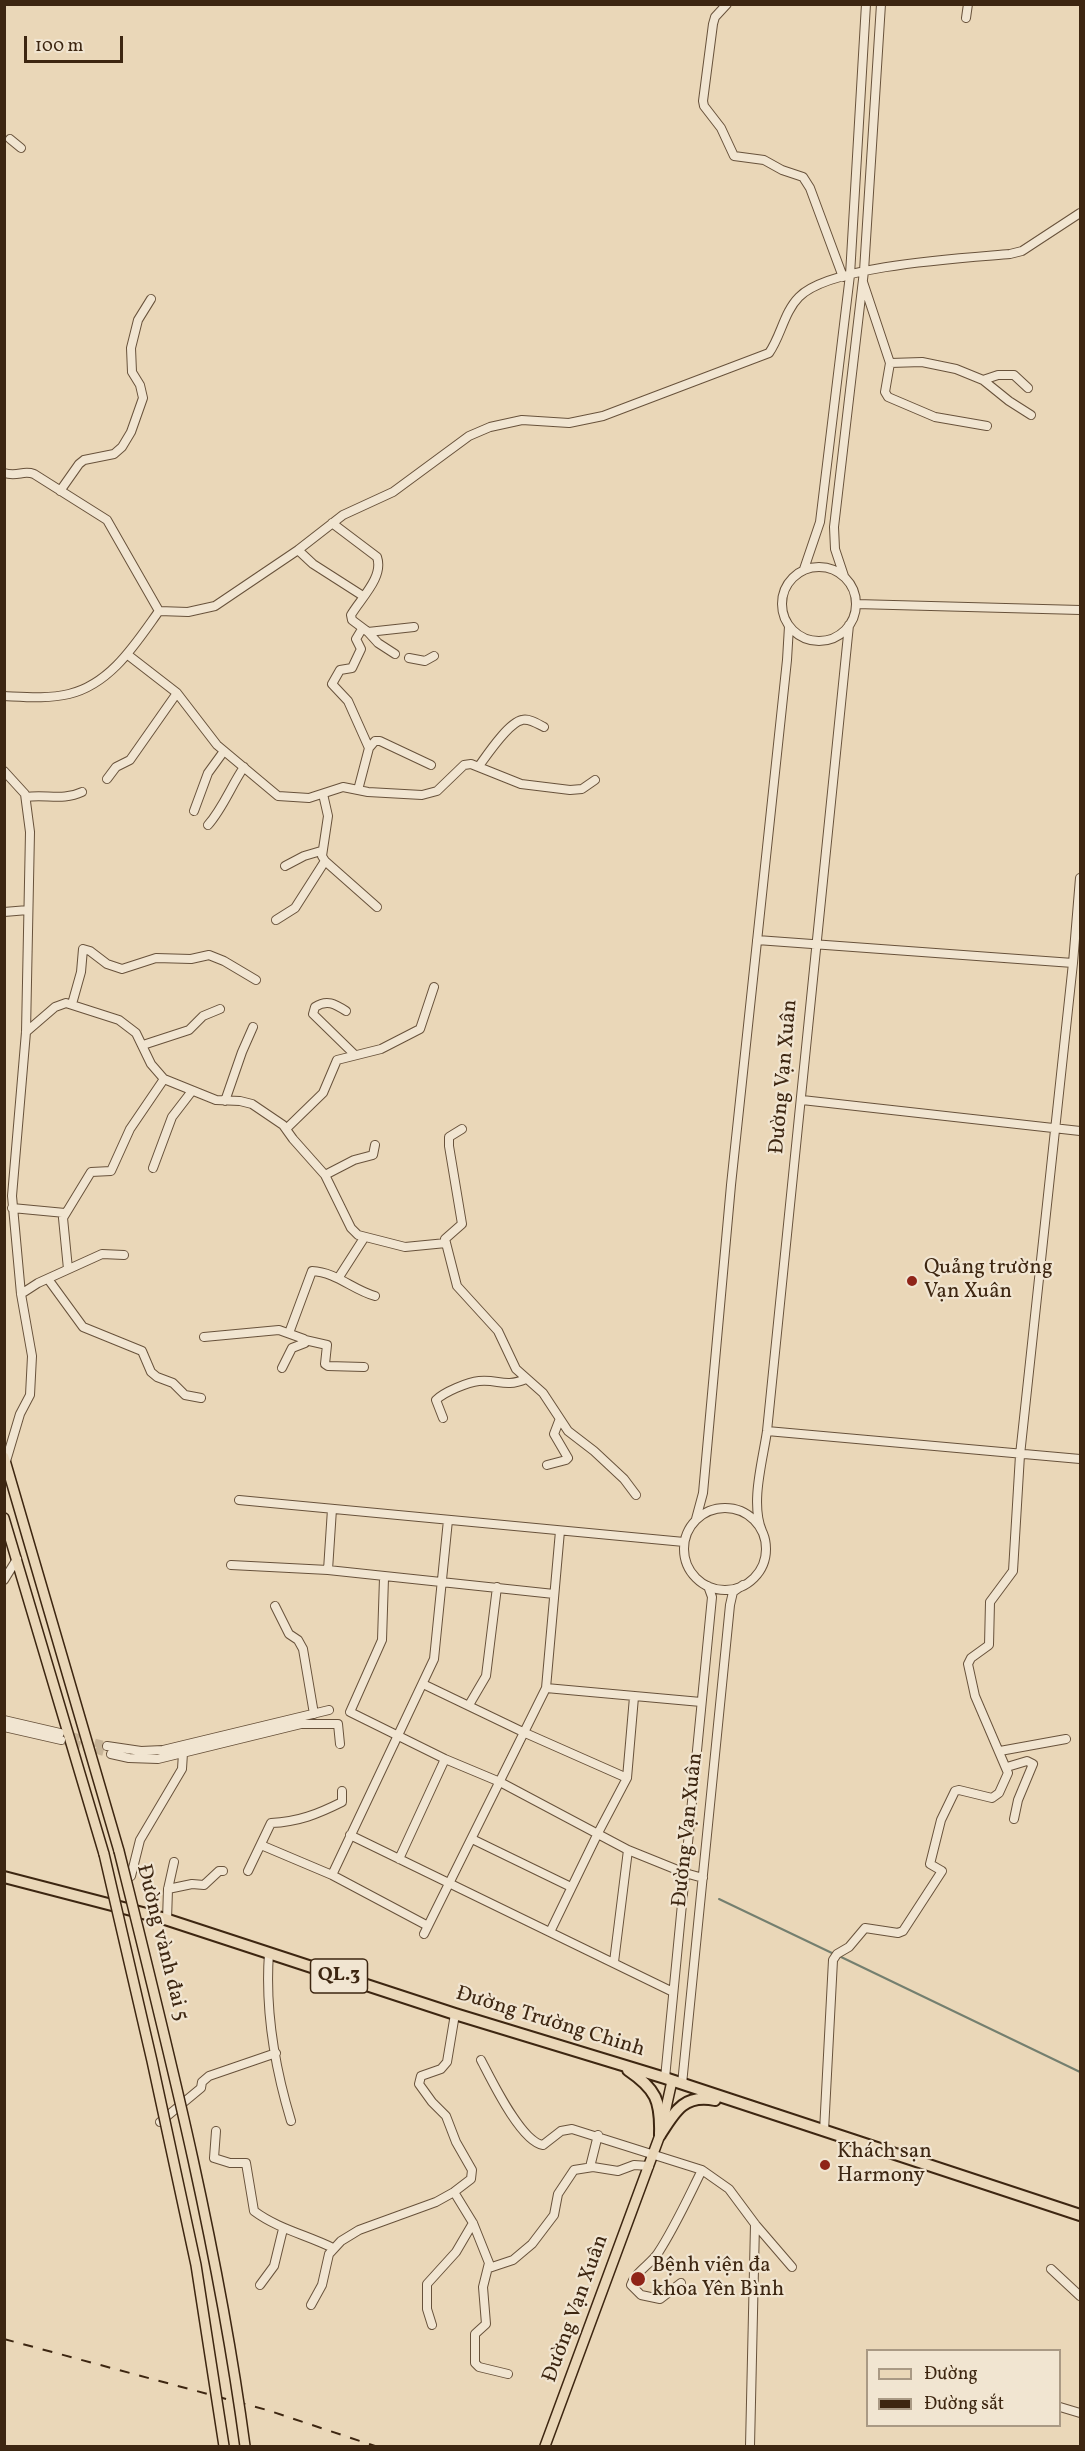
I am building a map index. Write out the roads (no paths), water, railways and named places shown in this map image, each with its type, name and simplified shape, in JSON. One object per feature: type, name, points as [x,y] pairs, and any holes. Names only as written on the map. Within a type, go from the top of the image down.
[{"type":"highway","name":"Đường Trường Chinh","points":[[4,1878],[167,1920],[455,2014],[673,2081],[1080,2215]]},
{"type":"highway","points":[[620,2065],[646,2084],[655,2096],[660,2115],[660,2135]]},
{"type":"highway","points":[[660,2135],[673,2114],[691,2100],[709,2099],[739,2104]]},
{"type":"main road","name":"Đường vành đai 5","points":[[5,1459],[119,1851],[170,2054],[217,2268],[245,2446]]},
{"type":"main road","name":"Đường vành đai 5","points":[[4,1518],[104,1854],[152,2061],[195,2265],[224,2446]]},
{"type":"main road","name":"Đường Vạn Xuân","points":[[545,2446],[660,2135],[673,2081]]},
{"type":"street","points":[[727,4],[715,17],[713,24],[704,106],[721,128],[734,156],[764,159],[782,170],[803,177],[810,188],[846,276]]},
{"type":"street","points":[[804,569],[820,522],[846,276],[867,4]]},
{"type":"street","points":[[844,576],[832,569],[818,566],[804,569],[787,584],[781,605],[789,626],[797,634],[808,640],[831,639],[849,625],[856,604],[853,589],[844,576],[835,549],[834,527],[864,271],[880,4]]},
{"type":"street","points":[[966,18],[968,4]]},
{"type":"street","points":[[10,139],[21,148]]},
{"type":"street","points":[[4,696],[40,697],[69,694],[91,686],[128,655],[159,611],[166,609],[188,612],[215,606],[298,550],[342,515],[393,492],[470,436],[490,427],[522,420],[569,423],[603,416],[769,353],[774,347],[793,304],[800,295],[811,288],[864,271],[1022,251],[1080,213]]},
{"type":"street","points":[[862,280],[890,363],[885,386],[888,397],[936,417],[987,426]]},
{"type":"street","points":[[60,491],[79,464],[84,460],[114,454],[122,447],[131,432],[143,398],[140,385],[132,372],[131,348],[138,320],[151,300]]},
{"type":"street","points":[[890,363],[929,363],[948,366],[983,380],[1031,415]]},
{"type":"street","points":[[983,380],[998,375],[1014,375],[1028,388]]},
{"type":"street","points":[[4,473],[17,476],[30,472],[101,515],[112,525],[159,611]]},
{"type":"street","points":[[333,523],[378,557],[376,578],[351,618],[378,643],[395,654]]},
{"type":"street","points":[[298,550],[313,564],[363,596]]},
{"type":"street","points":[[856,604],[1080,610]]},
{"type":"street","name":"Đường Vạn Xuân","points":[[762,1531],[757,1520],[757,1502],[767,1431],[802,1100],[849,625]]},
{"type":"street","name":"Đường Vạn Xuân","points":[[696,1519],[703,1493],[731,1185],[789,626]]},
{"type":"street","points":[[369,748],[348,701],[332,684],[340,670],[352,668],[361,649],[356,639],[365,631],[414,627]]},
{"type":"street","points":[[128,655],[177,693],[212,739],[278,796],[309,798],[343,787],[422,795],[437,791],[464,765],[471,764],[522,784],[570,790],[582,789],[596,780]]},
{"type":"street","points":[[409,658],[425,661],[434,656]]},
{"type":"street","points":[[107,779],[116,767],[130,760],[177,693]]},
{"type":"street","points":[[479,766],[497,741],[517,722],[529,720],[544,727]]},
{"type":"street","points":[[358,790],[372,743],[380,741],[431,765]]},
{"type":"street","points":[[194,811],[208,773],[224,751]]},
{"type":"street","points":[[208,825],[220,811],[244,767]]},
{"type":"street","points":[[4,771],[21,787],[26,798],[30,832],[26,1032],[12,1208],[21,1294],[32,1356],[32,1386],[5,1459]]},
{"type":"street","points":[[26,798],[40,795],[67,798],[81,792]]},
{"type":"street","points":[[323,794],[328,816],[321,851],[325,861],[377,907]]},
{"type":"street","points":[[285,866],[304,856],[321,851]]},
{"type":"street","points":[[276,920],[295,908],[325,861]]},
{"type":"street","points":[[824,2131],[831,1964],[836,1955],[849,1947],[865,1928],[898,1933],[908,1927],[942,1871],[930,1864],[941,1820],[955,1791],[959,1790],[988,1798],[996,1796],[1007,1778],[1007,1767],[975,1696],[967,1668],[971,1658],[989,1645],[990,1602],[1012,1571],[1020,1455],[1073,963],[1080,878]]},
{"type":"street","points":[[4,912],[28,910]]},
{"type":"street","points":[[757,940],[1073,963]]},
{"type":"street","points":[[72,1004],[81,972],[83,949],[90,951],[107,964],[122,969],[156,958],[191,959],[208,955],[225,961],[256,980]]},
{"type":"street","points":[[287,1128],[323,1093],[337,1060],[381,1049],[420,1029],[434,987]]},
{"type":"street","points":[[346,1011],[336,1005],[324,1003],[315,1007],[313,1014],[355,1055]]},
{"type":"street","points":[[26,1032],[61,1004],[72,1004],[119,1020],[136,1033],[154,1068],[164,1079],[216,1100],[245,1102],[258,1106],[287,1128],[293,1139],[325,1175],[351,1228],[364,1238],[405,1247],[446,1243]]},
{"type":"street","points":[[143,1045],[189,1030],[203,1016],[220,1009]]},
{"type":"street","points":[[225,1101],[252,1027]]},
{"type":"street","points":[[68,1269],[62,1224],[65,1213],[91,1172],[107,1172],[114,1167],[130,1129],[164,1079]]},
{"type":"street","points":[[153,1168],[172,1117],[192,1090]]},
{"type":"street","points":[[802,1100],[1080,1131]]},
{"type":"street","points":[[462,1129],[449,1137],[462,1224],[445,1239],[458,1286],[498,1331],[513,1365],[543,1393],[571,1435],[590,1448],[624,1479],[636,1495]]},
{"type":"street","points":[[325,1175],[354,1160],[373,1155],[375,1145]]},
{"type":"street","points":[[12,1208],[65,1213]]},
{"type":"street","points":[[339,1278],[364,1238]]},
{"type":"street","points":[[21,1294],[38,1282],[48,1280],[102,1254],[124,1255]]},
{"type":"street","points":[[289,1333],[312,1271],[339,1278],[357,1290],[375,1296]]},
{"type":"street","points":[[48,1280],[83,1327],[142,1351],[151,1372],[157,1377],[173,1383],[185,1395],[201,1398]]},
{"type":"street","points":[[204,1337],[279,1330],[327,1345],[325,1364],[364,1367]]},
{"type":"street","points":[[282,1368],[292,1348],[302,1345],[305,1340]]},
{"type":"street","points":[[443,1418],[436,1400],[442,1395],[479,1381],[509,1384],[526,1378]]},
{"type":"street","points":[[547,1465],[568,1458],[554,1434],[559,1420]]},
{"type":"street","points":[[767,1431],[1080,1459]]},
{"type":"street","points":[[240,1500],[684,1542]]},
{"type":"street","points":[[732,1508],[744,1512],[762,1531],[765,1556],[761,1568],[743,1586],[720,1589],[708,1586],[697,1579],[684,1556],[684,1542],[688,1530],[696,1519],[707,1511],[732,1508]]},
{"type":"street","points":[[328,1570],[332,1509]]},
{"type":"street","points":[[332,1875],[434,1659],[448,1520]]},
{"type":"street","points":[[261,1845],[332,1875],[426,1930],[546,1688],[560,1531]]},
{"type":"street","points":[[4,1580],[17,1559]]},
{"type":"street","points":[[231,1565],[328,1570],[384,1578],[554,1594]]},
{"type":"street","points":[[384,1578],[382,1640],[350,1712],[445,1759],[500,1782],[628,1850],[702,1878]]},
{"type":"street","name":"Đường Vạn Xuân","points":[[673,2081],[673,1992],[711,1597],[708,1586]]},
{"type":"street","name":"Đường Vạn Xuân","points":[[673,2081],[702,1878],[730,1605],[734,1592],[743,1586]]},
{"type":"street","points":[[469,1705],[486,1676],[497,1587]]},
{"type":"street","points":[[275,1606],[289,1634],[298,1640],[303,1649],[314,1714]]},
{"type":"street","points":[[423,1684],[627,1778]]},
{"type":"street","points":[[546,1688],[701,1702]]},
{"type":"street","points":[[550,1932],[627,1778],[634,1697]]},
{"type":"street","points":[[329,1710],[163,1750],[109,1750],[144,1760],[158,1759],[311,1723],[338,1724],[340,1744]]},
{"type":"street","points":[[4,1720],[61,1737],[4,1726]]},
{"type":"street","points":[[1000,1751],[1066,1739]]},
{"type":"street","points":[[131,1876],[140,1840],[182,1769],[183,1753]]},
{"type":"street","points":[[399,1859],[445,1759]]},
{"type":"street","points":[[1007,1767],[1028,1761],[1033,1764],[1018,1800],[1014,1819]]},
{"type":"street","points":[[248,1871],[272,1823],[302,1820],[326,1810],[342,1802],[342,1791]]},
{"type":"street","points":[[350,1835],[673,1992]]},
{"type":"street","points":[[472,1839],[571,1887]]},
{"type":"street","points":[[614,1962],[628,1850]]},
{"type":"street","points":[[167,1920],[168,1889],[174,1862]]},
{"type":"street","points":[[168,1889],[192,1884],[204,1885],[219,1871],[223,1871]]},
{"type":"street","points":[[269,1953],[267,1979],[280,2086],[291,2121]]},
{"type":"street","points":[[311,2305],[322,2285],[328,2254],[333,2248],[359,2230],[436,2202],[471,2179],[472,2169],[456,2142],[446,2115],[423,2090],[419,2080],[423,2074],[441,2068],[447,2062],[455,2014]]},
{"type":"street","points":[[160,2122],[201,2088],[202,2082],[209,2076],[276,2053]]},
{"type":"street","points":[[481,2060],[498,2093],[532,2141],[543,2145],[566,2129],[598,2135],[702,2170],[729,2188],[755,2224],[792,2267]]},
{"type":"street","points":[[216,2131],[214,2158],[230,2163],[246,2163],[252,2206],[257,2213],[283,2229],[308,2236],[333,2248]]},
{"type":"street","points":[[590,2168],[598,2135]]},
{"type":"street","points":[[489,2268],[523,2254],[554,2215],[558,2207],[558,2194],[574,2170],[590,2168],[618,2171],[634,2165],[649,2166]]},
{"type":"street","points":[[681,2283],[660,2299],[641,2295],[632,2285],[635,2278],[657,2255],[680,2216],[702,2170]]},
{"type":"street","points":[[454,2192],[473,2223],[489,2268],[483,2287],[486,2324],[475,2334],[475,2363],[479,2367],[508,2374]]},
{"type":"street","points":[[432,2325],[427,2308],[427,2284],[456,2253],[473,2223]]},
{"type":"street","points":[[750,2446],[755,2224]]},
{"type":"street","points":[[260,2285],[276,2260],[283,2229]]},
{"type":"street","points":[[1051,2269],[1080,2296]]},
{"type":"street","points":[[1061,2408],[1080,2414]]},
{"type":"waterway","points":[[719,1899],[834,1954]]},
{"type":"waterway","points":[[839,1956],[1080,2072]]},
{"type":"tunnel","points":[[60,1733],[107,1746]]},
{"type":"tunnel","points":[[61,1740],[111,1754]]},
{"type":"railway","points":[[4,2339],[267,2410],[375,2446]]},
{"type":"place","name":"Quảng trường Vạn Xuân","points":[[912,1281]]},
{"type":"place","name":"Khách sạn Harmony","points":[[825,2165]]},
{"type":"place","name":"Bệnh viện đa khoa Yên Bình","points":[[638,2279]]}]
